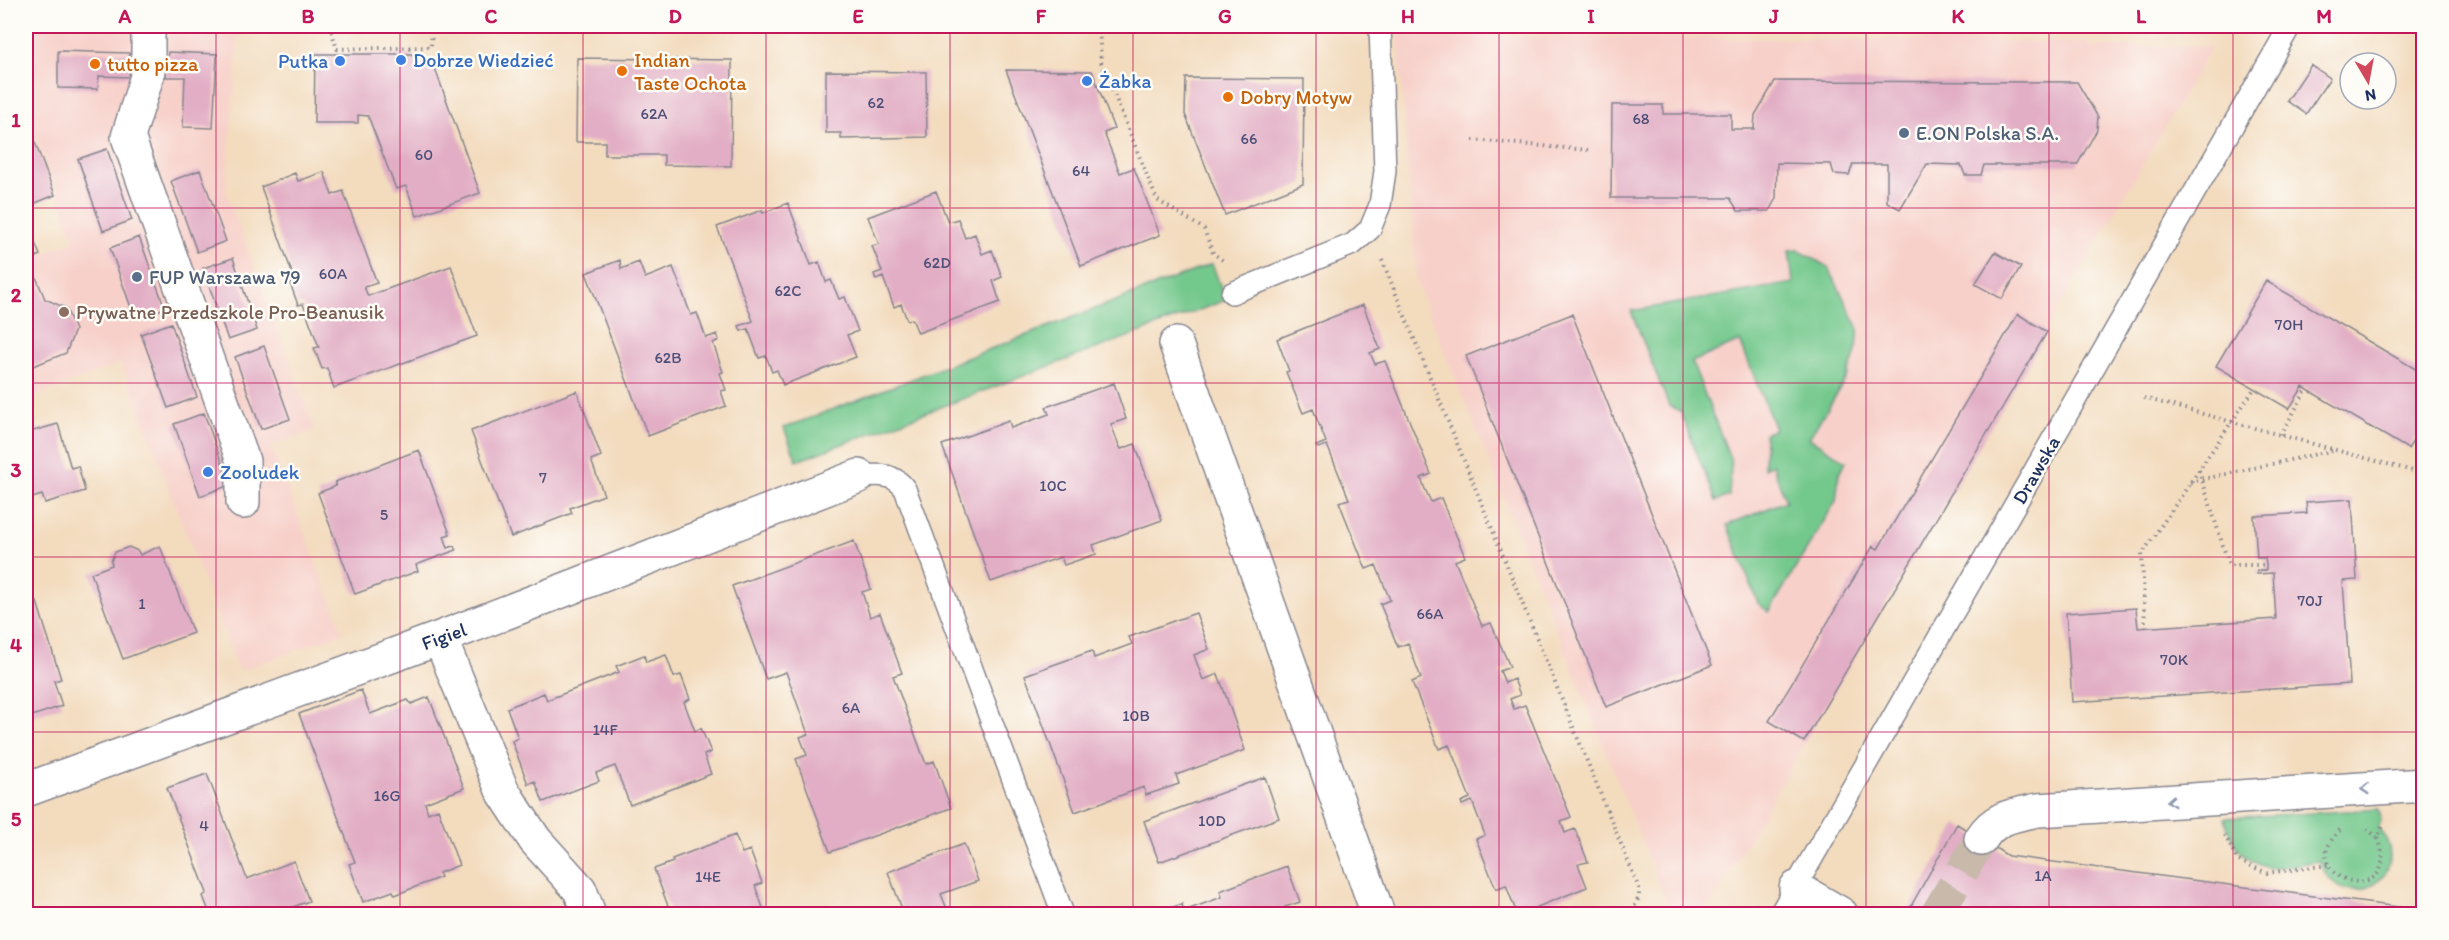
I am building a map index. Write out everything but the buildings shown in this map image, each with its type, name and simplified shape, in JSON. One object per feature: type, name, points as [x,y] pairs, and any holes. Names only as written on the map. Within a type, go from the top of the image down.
[{"type":"street","points":[[148,26],[148,73],[128,137],[243,461],[243,502]]},
{"type":"street","points":[[1176,344],[1378,915]]},
{"type":"street","name":"Figiel","points":[[26,790],[440,638],[859,476]]},
{"type":"street","points":[[440,638],[502,790],[535,840],[580,890],[589,915]]},
{"type":"street","points":[[1981,839],[1989,827],[2010,816],[2038,810],[2424,785]]},
{"type":"street","points":[[1788,901],[1841,915]]},
{"type":"lane","points":[[1232,293],[1353,244],[1370,229],[1380,204],[1385,171],[1380,26]]},
{"type":"lane","name":"Drawska","points":[[1788,901],[2290,26]]},
{"type":"lane","points":[[859,476],[893,476],[905,489],[1064,915]]},
{"type":"path","points":[[330,26],[338,51],[431,47],[432,26]]},
{"type":"path","points":[[1099,26],[1101,62],[1157,200],[1204,228],[1213,253],[1223,260]]},
{"type":"path","points":[[1473,140],[1588,150]]},
{"type":"path","points":[[1396,291],[1639,888],[1639,897],[1631,915]]},
{"type":"path","points":[[2145,628],[2142,554],[2254,389]]},
{"type":"path","points":[[2281,435],[2306,390]]},
{"type":"path","points":[[2144,398],[2424,474]]},
{"type":"path","points":[[2190,482],[2336,450]]},
{"type":"path","points":[[2199,470],[2229,565],[2266,565]]},
{"type":"path","points":[[2378,838],[2387,816]]},
{"type":"path","points":[[2349,827],[2339,831],[2330,840],[2326,852],[2329,866],[2336,875],[2347,882],[2361,882],[2374,876],[2382,865],[2383,851],[2378,838],[2370,830],[2360,826]]},
{"type":"path","points":[[2224,833],[2237,860],[2267,873],[2329,866]]},
{"type":"shaded area","points":[[26,26],[239,26],[226,192],[315,430],[271,446],[343,633],[239,671],[121,363],[26,400],[26,261],[75,241],[26,112]]},
{"type":"shaded area","points":[[1398,35],[2089,42],[2089,47],[2212,46],[1705,914],[1671,914],[1417,283]]},
{"type":"green space","points":[[1798,250],[1828,267],[1858,327],[1858,341],[1855,356],[1842,385],[1809,438],[1846,461],[1839,474],[1836,501],[1769,612],[1758,603],[1727,525],[1786,501],[1772,464],[1764,468],[1765,434],[1775,429],[1740,341],[1692,362],[1730,458],[1729,496],[1716,501],[1680,411],[1669,406],[1631,311],[1793,283],[1789,251]]},
{"type":"green space","points":[[1212,264],[1226,300],[797,461],[784,428]]},
{"type":"green space","points":[[2379,809],[2381,820],[2378,827],[2388,845],[2389,861],[2384,875],[2373,885],[2359,890],[2344,888],[2330,879],[2319,861],[2278,867],[2258,864],[2239,849],[2230,835],[2225,818]]},
{"type":"tunnel","points":[[1937,914],[1981,839]]},
{"type":"place","name":"Dobrze Wiedzieć","points":[[401,60]]},
{"type":"place","name":"Putka","points":[[340,61]]},
{"type":"place","name":"tutto pizza","points":[[95,64]]},
{"type":"place","name":"Indian Taste Ochota","points":[[622,71]]},
{"type":"place","name":"Żabka","points":[[1087,81]]},
{"type":"place","name":"Dobry Motyw","points":[[1228,97]]},
{"type":"place","name":"E.ON Polska S.A.","points":[[1904,133]]},
{"type":"place","name":"FUP Warszawa 79","points":[[137,277]]},
{"type":"place","name":"Prywatne Przedszkole Pro-Beanusik","points":[[64,312]]},
{"type":"place","name":"Zooludek","points":[[208,472]]}]
